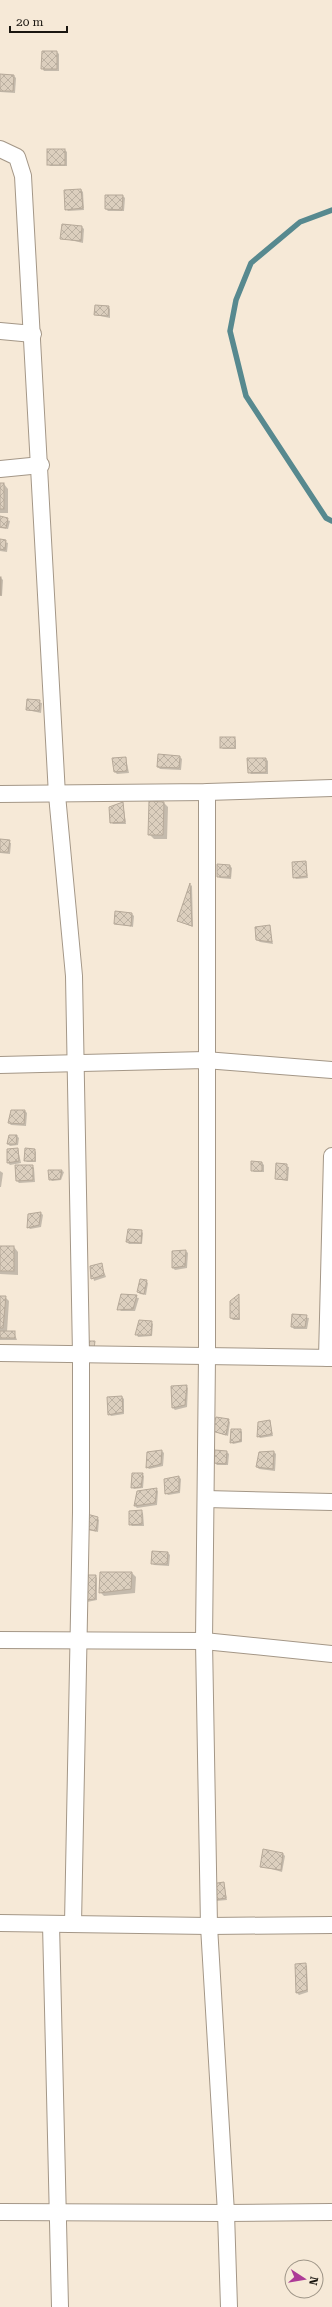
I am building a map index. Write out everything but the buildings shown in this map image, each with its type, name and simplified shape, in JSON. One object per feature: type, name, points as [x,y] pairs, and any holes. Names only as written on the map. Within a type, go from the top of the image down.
[{"type":"street","points":[[0,149],[17,157],[23,176],[41,466],[57,795],[74,976],[74,1064],[81,1354],[73,1924]]},
{"type":"street","points":[[0,331],[33,334]]},
{"type":"street","points":[[0,469],[41,466]]},
{"type":"street","points":[[0,794],[57,795],[332,788]]},
{"type":"street","points":[[207,792],[207,1356],[204,1641],[209,1926],[226,2214],[229,2307]]},
{"type":"street","points":[[0,1065],[206,1060],[332,1070]]},
{"type":"street","points":[[0,1353],[330,1358],[332,1156]]},
{"type":"street","points":[[206,1499],[332,1502]]},
{"type":"street","points":[[0,1640],[204,1641],[332,1654]]},
{"type":"street","points":[[0,1923],[209,1926],[332,1925]]},
{"type":"street","points":[[51,1924],[60,2307]]},
{"type":"street","points":[[0,2212],[226,2214],[332,2212]]},
{"type":"waterway","points":[[332,210],[300,222],[251,263],[236,300],[230,331],[246,396],[326,518],[332,521]]}]
